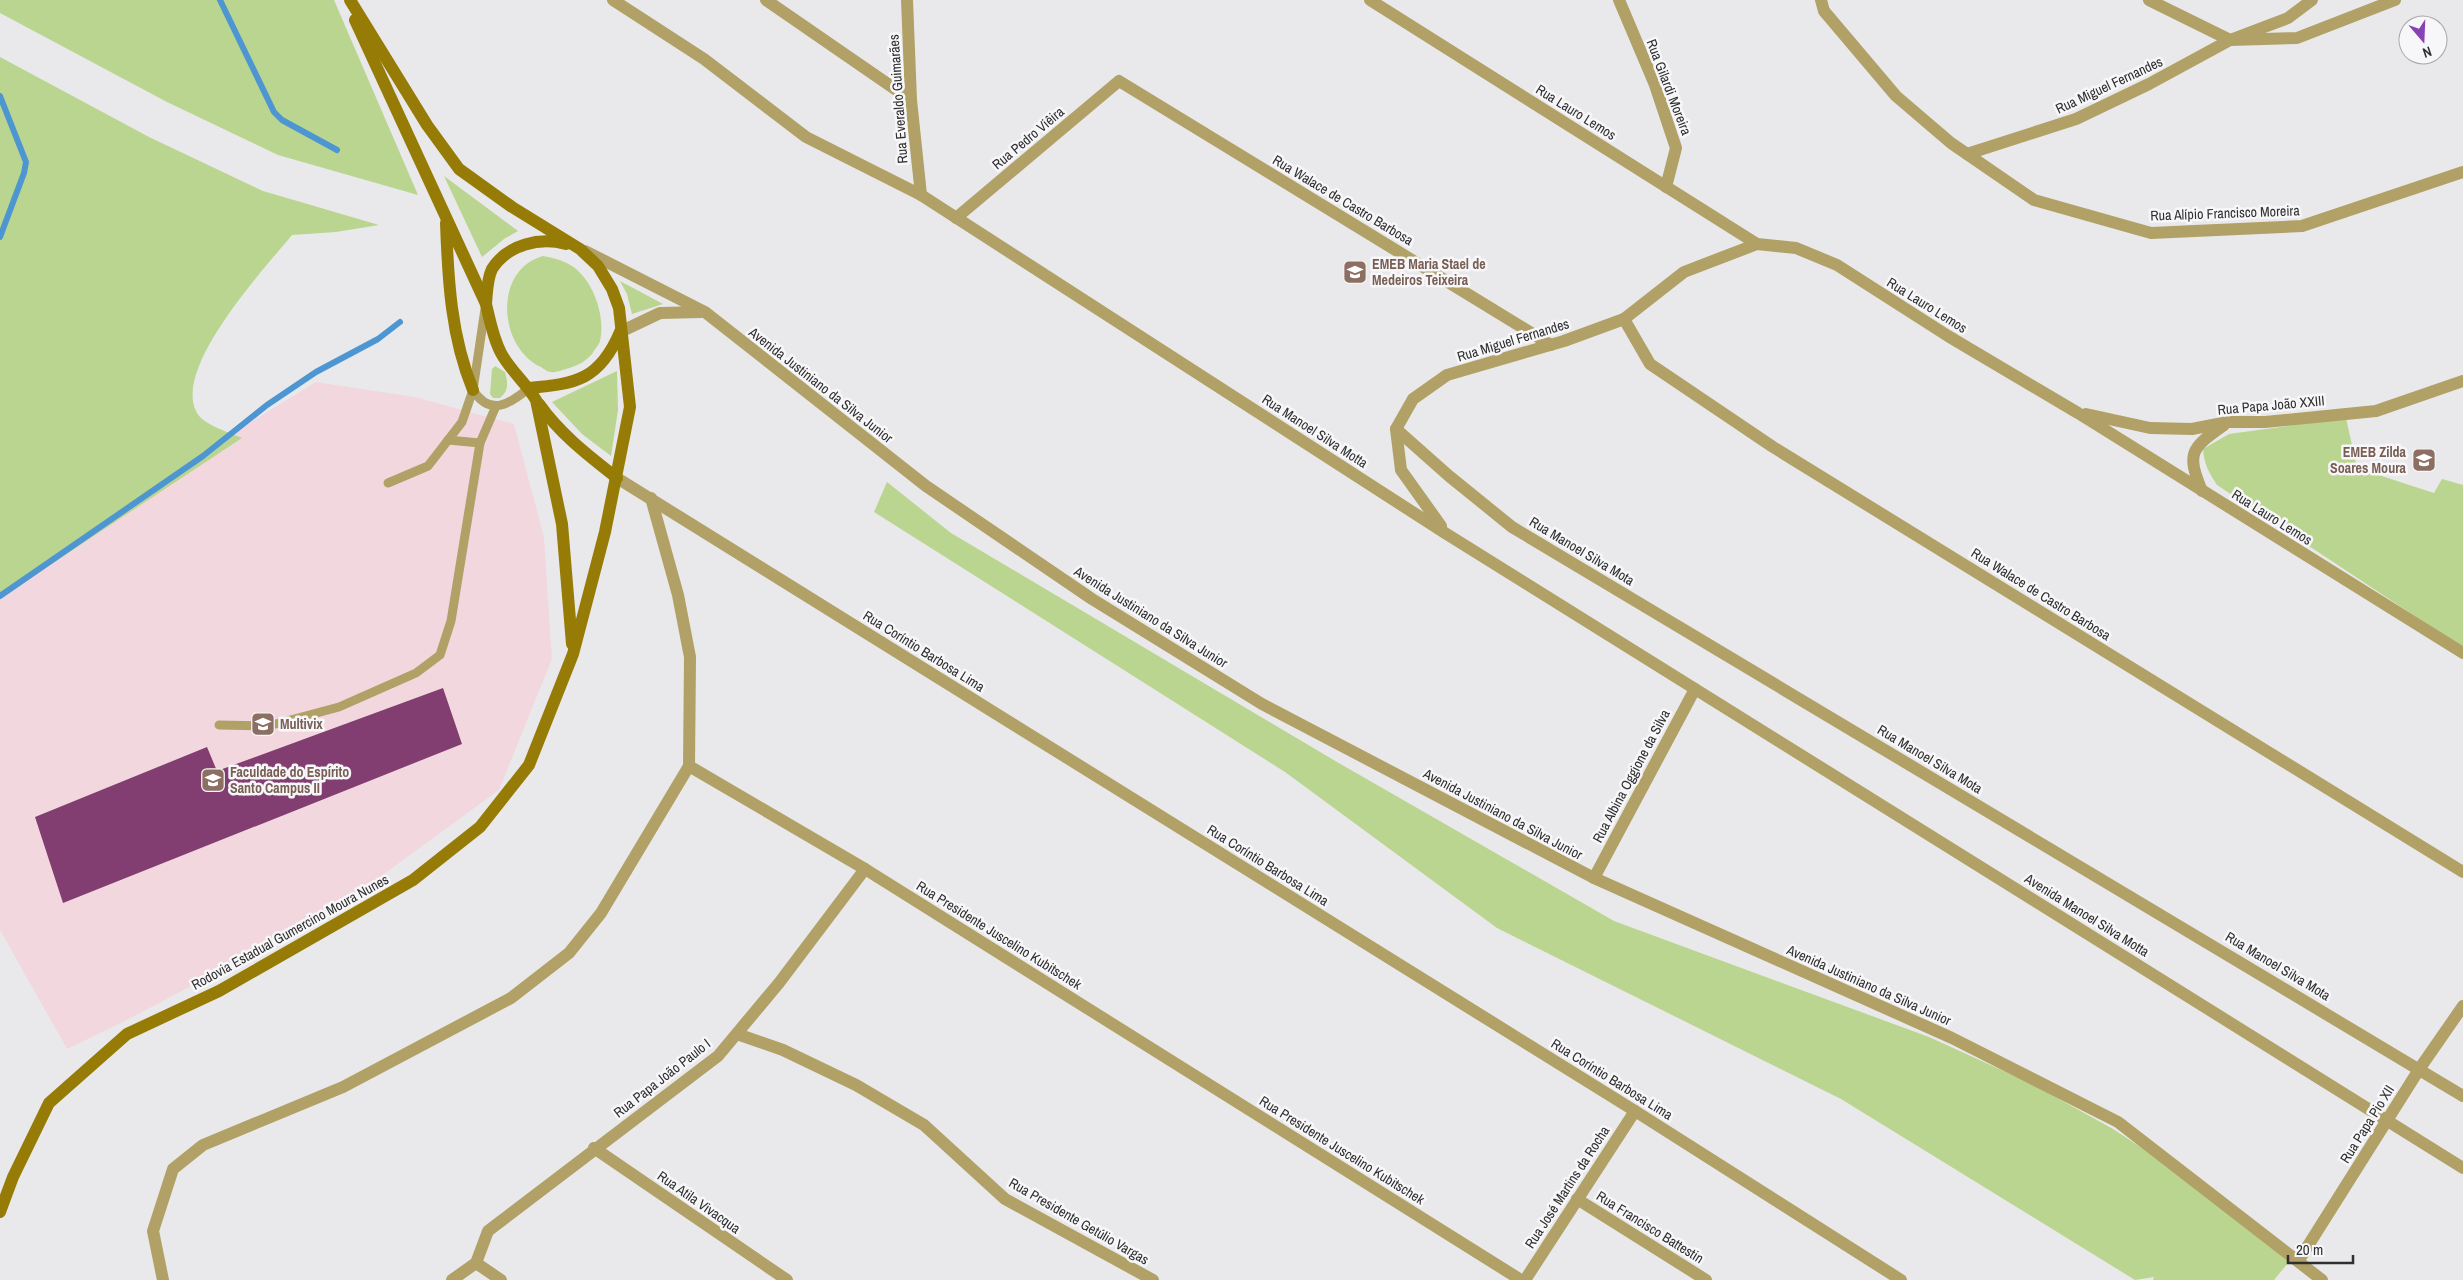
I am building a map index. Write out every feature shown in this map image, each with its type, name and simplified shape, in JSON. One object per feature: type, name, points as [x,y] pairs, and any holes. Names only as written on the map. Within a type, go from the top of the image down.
[{"type":"main road","points":[[345,0],[486,304],[492,333],[502,354],[529,388],[549,419],[572,442],[617,478]]},
{"type":"main road","points":[[350,0],[427,124],[460,169],[512,207],[580,249],[598,266],[612,288],[619,308],[620,332],[613,349],[600,365],[585,376],[566,385],[529,388]]},
{"type":"main road","points":[[446,218],[448,292],[464,369],[472,390]]},
{"type":"main road","points":[[486,304],[492,270],[510,252],[536,240],[552,240],[580,249]]},
{"type":"main road","name":"Rodovia Estadual Gumercino Moura Nunes","points":[[0,1212],[12,1177],[49,1103],[127,1034],[219,991],[413,880],[480,827],[529,765],[573,654],[617,478],[630,407],[620,332]]},
{"type":"main road","points":[[536,400],[562,524],[573,654]]},
{"type":"street","name":"Rua Manoel Silva Motta","points":[[612,0],[704,59],[806,137],[920,195],[1445,532],[1695,689]]},
{"type":"street","points":[[766,0],[911,100]]},
{"type":"street","name":"Rua Everaldo Guimarães","points":[[907,0],[911,100],[920,195]]},
{"type":"street","name":"Rua Lauro Lemos","points":[[1370,0],[1757,244],[1796,248],[1836,265],[1948,336],[2078,413],[2463,654]]},
{"type":"street","name":"Rua Gilardi Moreira","points":[[1618,0],[1655,85],[1676,148],[1666,187]]},
{"type":"street","name":"Rua Alípio Francisco Moreira","points":[[1821,0],[1824,11],[1896,96],[1967,154],[2034,200],[2151,232],[2302,226],[2463,172]]},
{"type":"street","points":[[2149,0],[2230,40],[2297,38],[2395,0]]},
{"type":"street","name":"Rua Miguel Fernandes","points":[[1967,154],[2076,119],[2149,84],[2230,40],[2288,18],[2312,0]]},
{"type":"street","name":"Rua Pedro Viêira","points":[[956,218],[1119,81]]},
{"type":"street","name":"Rua Walace de Castro Barbosa","points":[[1119,81],[1551,345]]},
{"type":"street","name":"Rua Miguel Fernandes","points":[[1396,429],[1413,399],[1447,375],[1551,345],[1624,319],[1684,272],[1757,244]]},
{"type":"street","name":"Avenida Justiniano da Silva Junior","points":[[580,249],[705,312],[926,486],[1092,599],[1262,704],[1594,878],[1952,1038],[2118,1122],[2299,1260],[2322,1280]]},
{"type":"street","points":[[620,332],[660,313],[705,312]]},
{"type":"street","name":"Rua Walace de Castro Barbosa","points":[[1624,319],[1650,364],[1773,447],[2463,872]]},
{"type":"street","name":"Rua Papa João XXIII","points":[[2078,413],[2150,428],[2192,429],[2228,422],[2265,422],[2376,411],[2463,381]]},
{"type":"street","points":[[2202,491],[2192,466],[2196,446],[2228,422]]},
{"type":"street","points":[[1396,429],[1401,470],[1445,532]]},
{"type":"street","name":"Rua Manoel Silva Mota","points":[[1396,429],[1448,476],[1512,527],[2420,1068],[2463,1096]]},
{"type":"street","name":"Rua Coríntio Barbosa Lima","points":[[617,478],[1635,1110],[1901,1280]]},
{"type":"street","points":[[163,1280],[153,1230],[173,1169],[203,1145],[342,1087],[511,998],[569,953],[601,913],[689,766],[690,657],[678,595],[651,498]]},
{"type":"street","name":"Rua Albina Oggione da Silva","points":[[1594,878],[1695,689]]},
{"type":"street","name":"Avenida Manoel Silva Motta","points":[[1695,689],[2463,1168]]},
{"type":"street","name":"Rua Presidente Juscelino Kubitschek","points":[[689,766],[864,869],[1520,1280]]},
{"type":"street","name":"Rua Papa João Paulo I","points":[[476,1263],[488,1231],[594,1148],[718,1056],[779,984],[864,869]]},
{"type":"street","name":"Rua Papa Pio XII","points":[[2299,1260],[2420,1068],[2463,1006]]},
{"type":"street","name":"Rua Presidente Getúlio Vargas","points":[[737,1034],[783,1050],[856,1085],[924,1125],[1005,1199],[1154,1280]]},
{"type":"street","name":"Rua José Martins da Rocha","points":[[1524,1280],[1635,1110]]},
{"type":"street","name":"Rua Atila Vivacqua","points":[[594,1148],[788,1280]]},
{"type":"street","name":"Rua Francisco Battestin","points":[[1578,1199],[1706,1280]]},
{"type":"street","points":[[452,1280],[476,1263],[501,1280]]},
{"type":"lane","points":[[388,484],[428,466],[462,422],[472,390],[486,304]]},
{"type":"lane","points":[[472,390],[482,401],[496,406],[512,403],[529,388]]},
{"type":"lane","points":[[219,725],[268,726],[339,707],[416,674],[440,655],[451,621],[480,443],[496,406]]},
{"type":"lane","points":[[448,440],[480,443]]},
{"type":"shaded area","name":"Multivix","points":[[316,382],[415,397],[514,424],[544,537],[552,659],[499,790],[332,912],[123,1022],[67,1049],[0,930],[0,576]]},
{"type":"green space","points":[[0,0],[334,0],[418,195],[278,155],[167,102],[0,13]]},
{"type":"green space","points":[[0,57],[149,137],[263,191],[379,225],[336,232],[292,235],[225,319],[209,345],[198,369],[193,392],[196,411],[199,416],[223,431],[242,438],[0,598]]},
{"type":"green space","points":[[444,176],[518,231],[504,239],[482,257]]},
{"type":"green space","points":[[543,256],[565,262],[579,272],[592,289],[601,321],[600,341],[592,354],[577,365],[554,372],[546,370],[527,357],[516,343],[510,327],[507,309],[509,292],[516,276],[527,264]]},
{"type":"green space","points":[[620,281],[663,304],[632,314],[627,294]]},
{"type":"green space","points":[[495,366],[505,372],[507,380],[506,389],[500,398],[493,398],[490,394],[492,369]]},
{"type":"green space","points":[[617,371],[618,410],[611,456],[582,434],[552,402]]},
{"type":"green space","points":[[2346,418],[2357,468],[2434,493],[2442,479],[2463,485],[2463,648],[2217,485],[2206,464],[2203,449],[2229,434]]},
{"type":"green space","points":[[887,482],[951,533],[1337,762],[1614,921],[1929,1037],[2030,1083],[2113,1129],[2211,1193],[2292,1258],[2274,1280],[2153,1280],[2154,1277],[2135,1280],[1841,1099],[1497,928],[1285,772],[874,512]]},
{"type":"building","name":"Faculdade do Espírito Santo Campus II","points":[[443,688],[462,744],[63,903],[35,817],[207,747],[217,771]]},
{"type":"waterway","points":[[220,0],[274,112],[282,120],[337,150]]},
{"type":"waterway","points":[[0,96],[26,162],[24,173],[0,237]]},
{"type":"waterway","points":[[0,596],[203,456],[267,405],[316,372],[378,339],[400,322]]},
{"type":"place","name":"EMEB Maria Stael de Medeiros Teixeira","points":[[1355,272]]},
{"type":"place","name":"EMEB Zilda Soares Moura","points":[[2424,460]]},
{"type":"place","name":"Multivix","points":[[263,724]]},
{"type":"place","name":"Faculdade do Espírito Santo Campus II","points":[[213,780]]}]
